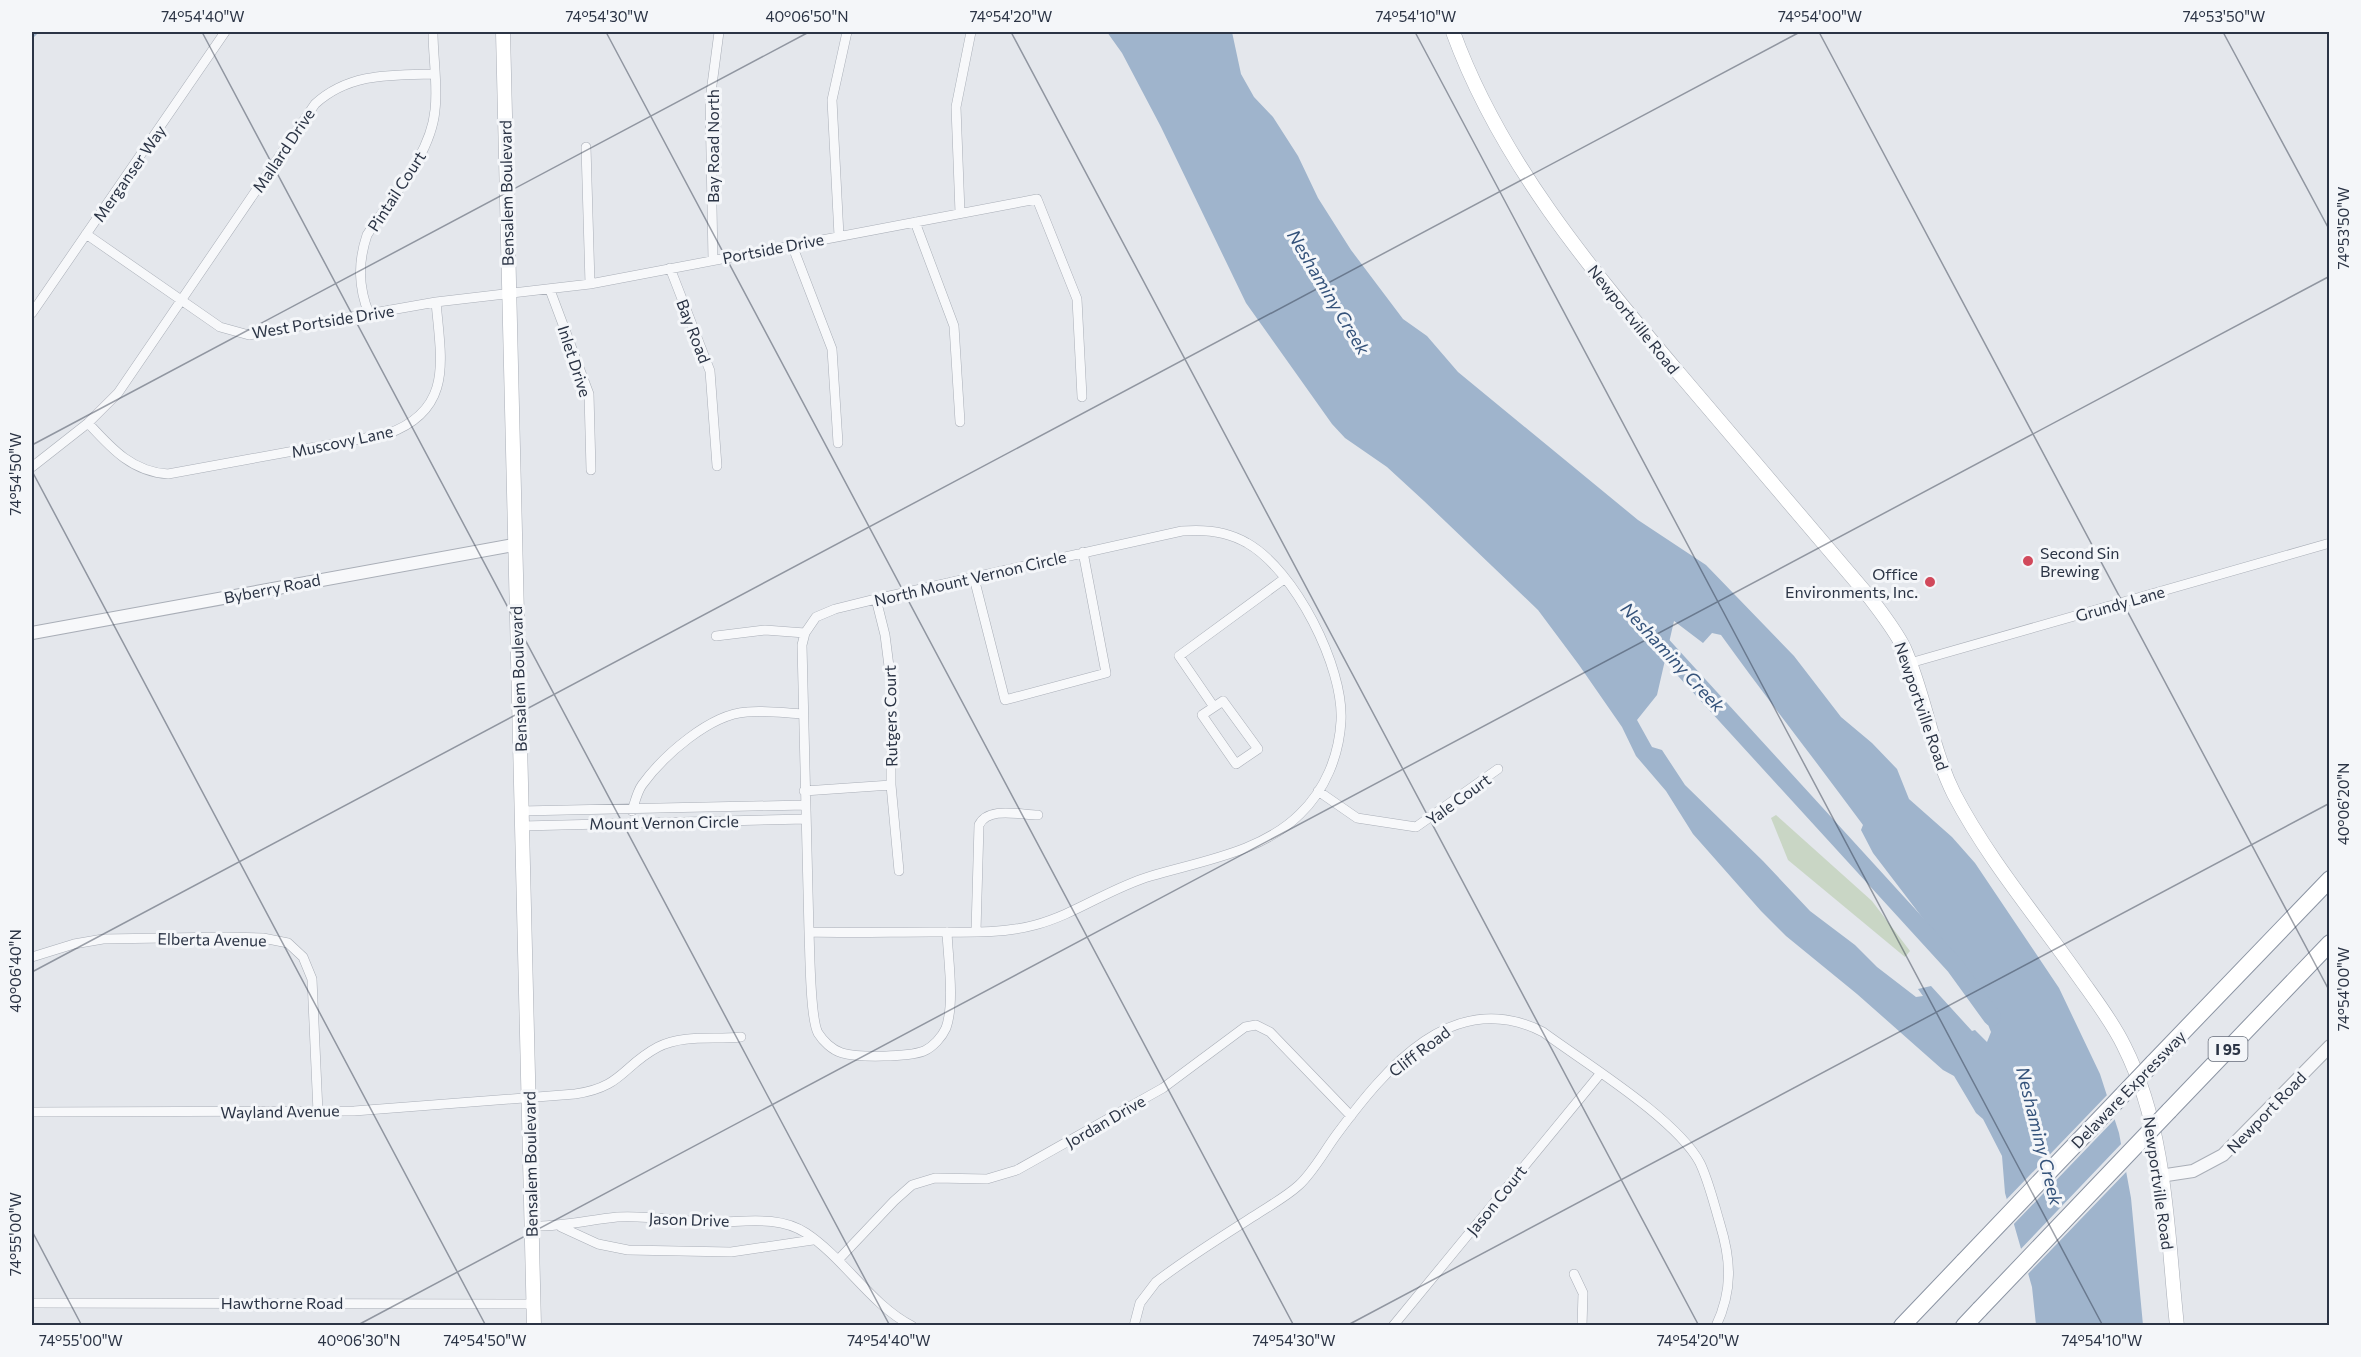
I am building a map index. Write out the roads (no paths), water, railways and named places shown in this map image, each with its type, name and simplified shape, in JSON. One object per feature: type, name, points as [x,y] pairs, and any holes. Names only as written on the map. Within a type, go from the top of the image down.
[{"type":"highway","name":"Delaware Expressway","points":[[1902,1326],[2330,879]]},
{"type":"highway","name":"I 95","points":[[1964,1326],[2330,943]]},
{"type":"main road","name":"Bensalem Boulevard","points":[[503,32],[513,545],[534,1326]]},
{"type":"main road","name":"Newportville Road","points":[[1453,32],[1490,114],[1557,222],[1618,301],[1871,599],[1899,638],[1910,663],[1943,767],[1962,808],[2124,1045],[2147,1105],[2160,1176],[2177,1326]]},
{"type":"street","name":"Merganser Way","points":[[32,313],[225,32]]},
{"type":"street","name":"Pintail Court","points":[[369,314],[359,274],[363,248],[367,235],[425,147],[435,112],[433,32]]},
{"type":"street","name":"Bay Road North","points":[[713,260],[710,100],[719,32]]},
{"type":"street","points":[[840,236],[832,100],[847,32]]},
{"type":"street","points":[[960,213],[956,108],[971,32]]},
{"type":"street","name":"Mallard Drive","points":[[32,468],[88,423],[134,372],[315,104],[338,87],[359,78],[434,74]]},
{"type":"street","points":[[586,147],[590,284]]},
{"type":"street","name":"Portside Drive","points":[[508,295],[590,284],[1037,199],[1077,300],[1082,397]]},
{"type":"street","points":[[915,222],[954,326],[960,422]]},
{"type":"street","points":[[86,234],[182,301]]},
{"type":"street","points":[[792,245],[832,349],[838,443]]},
{"type":"street","name":"Bay Road","points":[[669,268],[710,371],[717,466]]},
{"type":"street","name":"Inlet Drive","points":[[550,290],[589,394],[591,470]]},
{"type":"street","points":[[436,302],[508,295]]},
{"type":"street","name":"West Portside Drive","points":[[182,301],[220,327],[249,335],[436,302]]},
{"type":"street","name":"Muscovy Lane","points":[[88,423],[129,463],[145,471],[168,474],[392,432],[419,417],[438,388],[442,366],[436,302]]},
{"type":"street","name":"North Mount Vernon Circle","points":[[805,633],[816,617],[823,613],[876,599],[1182,531],[1216,531],[1239,539],[1261,552],[1284,579],[1316,626],[1329,654],[1341,711],[1336,754],[1318,791],[1298,816],[1265,840],[1136,881],[1059,918],[1032,926],[946,932],[809,932]]},
{"type":"street","name":"Grundy Lane","points":[[1910,663],[2330,543]]},
{"type":"street","name":"Byberry Road","points":[[32,633],[513,545]]},
{"type":"street","points":[[974,578],[1005,700],[1106,674],[1083,552]]},
{"type":"street","points":[[1214,707],[1179,656],[1284,579]]},
{"type":"street","name":"Rutgers Court","points":[[804,791],[891,785],[891,681],[885,636],[876,599]]},
{"type":"street","points":[[716,636],[765,630],[805,633],[801,660],[809,932],[816,1029],[824,1041],[838,1051],[862,1055],[922,1052],[941,1037],[949,1014],[946,932]]},
{"type":"street","points":[[1224,701],[1258,749],[1236,764],[1202,716],[1214,707],[1224,701]]},
{"type":"street","points":[[632,811],[640,786],[656,768],[687,739],[725,717],[746,712],[802,714]]},
{"type":"street","name":"Yale Court","points":[[1318,791],[1357,818],[1416,827],[1498,769]]},
{"type":"street","points":[[891,785],[899,871]]},
{"type":"street","name":"Mount Vernon Circle","points":[[521,811],[632,811],[805,804]]},
{"type":"street","points":[[976,931],[981,819],[991,813],[1038,815]]},
{"type":"street","name":"Mount Vernon Circle","points":[[522,826],[806,819]]},
{"type":"street","name":"Elberta Avenue","points":[[32,957],[74,944],[113,939],[253,938],[288,943],[303,957],[312,979],[318,1112]]},
{"type":"street","name":"Cliff Road","points":[[1134,1326],[1140,1303],[1156,1282],[1297,1186],[1372,1088],[1417,1048],[1447,1027],[1468,1020],[1502,1018],[1526,1023],[1543,1032],[1669,1126],[1700,1163],[1729,1255],[1729,1285],[1716,1326]]},
{"type":"street","name":"Jordan Drive","points":[[839,1259],[912,1185],[935,1178],[987,1179],[1017,1170],[1163,1088],[1245,1027],[1262,1026],[1270,1032],[1351,1116]]},
{"type":"street","name":"Wayland Avenue","points":[[32,1112],[318,1112],[575,1094],[605,1088],[652,1051],[676,1041],[741,1037]]},
{"type":"street","name":"Newport Road","points":[[2160,1176],[2193,1171],[2223,1155],[2330,1046]]},
{"type":"street","name":"Jason Court","points":[[1393,1326],[1600,1074]]},
{"type":"street","name":"Jason Drive","points":[[532,1226],[561,1227],[618,1217],[710,1222],[762,1220],[801,1230],[839,1259],[886,1308],[912,1326]]},
{"type":"street","name":"Jason Drive","points":[[561,1227],[598,1244],[628,1250],[731,1252],[813,1240]]},
{"type":"street","points":[[1574,1274],[1583,1293],[1582,1326]]},
{"type":"street","name":"Hawthorne Road","points":[[32,1303],[376,1301],[533,1304]]},
{"type":"water","points":[[1107,32],[1232,32],[1241,74],[1254,97],[1273,117],[1298,156],[1318,198],[1351,250],[1403,319],[1427,336],[1458,372],[1638,520],[1706,565],[1794,656],[1841,717],[1872,743],[1897,769],[1909,799],[1952,837],[1975,863],[2059,988],[2100,1074],[2119,1133],[2131,1198],[2143,1325],[2036,1325],[2032,1287],[2005,1193],[2002,1156],[1983,1119],[1976,1113],[1954,1076],[1943,1070],[1857,994],[1786,936],[1761,911],[1693,834],[1666,791],[1636,756],[1622,727],[1538,610],[1387,467],[1345,438],[1332,424],[1246,303],[1161,127],[1122,53]],"holes":[[[1674,621],[1703,643],[1712,633],[1721,635],[1863,825],[1861,830],[1873,853],[1970,980],[1991,1032],[1987,1042],[1975,1030],[1972,1031],[1931,986],[1918,989],[1923,996],[1916,997],[1877,967],[1855,945],[1810,911],[1763,861],[1685,785],[1662,750],[1652,747],[1637,720],[1657,695]]]},
{"type":"waterway","points":[[32,37],[37,32]]},
{"type":"waterway","name":"Neshaminy Creek","points":[[1650,632],[1955,966],[1992,1017]]},
{"type":"place","name":"Second Sin Brewing","points":[[2028,561]]},
{"type":"place","name":"Office Environments, Inc.","points":[[1930,582]]}]
